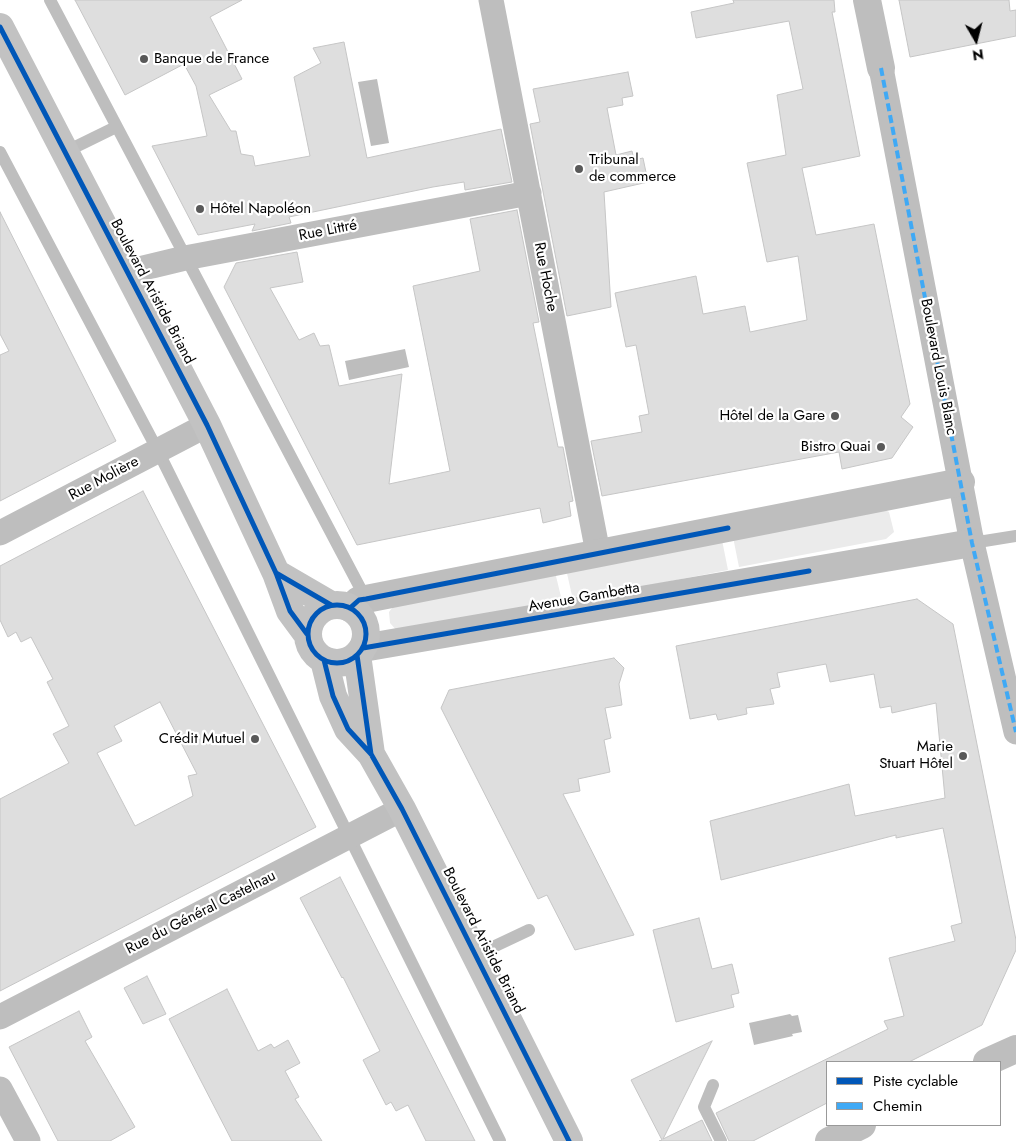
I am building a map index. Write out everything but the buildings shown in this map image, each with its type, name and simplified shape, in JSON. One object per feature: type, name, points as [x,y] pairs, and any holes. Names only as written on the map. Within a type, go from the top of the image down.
[{"type":"main road","name":"Boulevard Aristide Briand","points":[[0,27],[207,425],[276,573],[290,611],[308,634]]},
{"type":"main road","points":[[276,573],[349,604],[364,621],[366,639],[360,652],[341,663],[324,660],[314,652],[308,634],[309,624],[322,609],[349,604]]},
{"type":"main road","name":"Boulevard Aristide Briand","points":[[360,652],[371,754]]},
{"type":"main road","name":"Boulevard Aristide Briand","points":[[324,660],[333,696],[348,729],[371,754],[402,810],[569,1141]]},
{"type":"street","name":"Rue Hoche","points":[[491,0],[598,553]]},
{"type":"street","name":"Boulevard Louis Blanc","points":[[868,0],[972,543],[1016,732]]},
{"type":"street","name":"Rue Littré","points":[[127,272],[185,258],[529,193]]},
{"type":"street","name":"Rue Molière","points":[[0,533],[207,425]]},
{"type":"street","points":[[349,604],[961,482]]},
{"type":"street","name":"Avenue Gambetta","points":[[360,652],[972,543]]},
{"type":"street","name":"Rue du Général Castelnau","points":[[0,1017],[402,810]]},
{"type":"street","points":[[989,1061],[1016,1049]]},
{"type":"street","points":[[0,1089],[28,1141]]},
{"type":"street","points":[[830,1141],[860,1126]]},
{"type":"lane","points":[[50,0],[185,258],[349,604]]},
{"type":"lane","points":[[66,152],[116,126]]},
{"type":"lane","points":[[0,152],[158,451],[500,1141]]},
{"type":"lane","points":[[972,543],[1016,536]]},
{"type":"lane","points":[[476,955],[529,930]]},
{"type":"lane","points":[[713,1085],[704,1107],[721,1141]]},
{"type":"shaded area","points":[[377,79],[389,143],[371,146],[358,82]]},
{"type":"shaded area","points":[[405,349],[409,367],[349,380],[345,361]]},
{"type":"shaded area","points":[[881,508],[889,512],[894,532],[886,539],[739,567],[733,537]]},
{"type":"shaded area","points":[[722,540],[728,570],[573,600],[566,569]]},
{"type":"shaded area","points":[[555,572],[562,601],[398,632],[390,623],[389,612],[396,603]]},
{"type":"shaded area","points":[[790,1014],[792,1016],[798,1015],[802,1032],[792,1034],[793,1036],[754,1045],[749,1023]]},
{"type":"marked path","points":[[881,68],[972,543],[1016,732]]},
{"type":"cycle path","points":[[0,27],[207,425],[276,573],[290,611],[307,634]]},
{"type":"cycle path","points":[[350,608],[359,600],[728,528]]},
{"type":"cycle path","points":[[363,648],[809,571]]},
{"type":"cycle path","points":[[276,573],[331,605]]},
{"type":"cycle path","points":[[331,605],[343,605],[358,613],[366,628],[366,634],[366,640],[358,655],[343,663],[331,663],[316,655],[308,640],[308,628],[316,613],[331,605]]},
{"type":"cycle path","points":[[357,655],[371,754]]},
{"type":"cycle path","points":[[324,660],[333,696],[348,729],[371,754],[402,809],[569,1141]]},
{"type":"place","name":"Banque de France","points":[[144,59]]},
{"type":"place","name":"Tribunal de commerce","points":[[579,169]]},
{"type":"place","name":"Hôtel Napoléon","points":[[200,209]]},
{"type":"place","name":"Hôtel de la Gare","points":[[835,416]]},
{"type":"place","name":"Bistro Quai","points":[[881,447]]},
{"type":"place","name":"Crédit Mutuel","points":[[255,739]]},
{"type":"place","name":"Marie Stuart Hôtel","points":[[963,756]]}]
